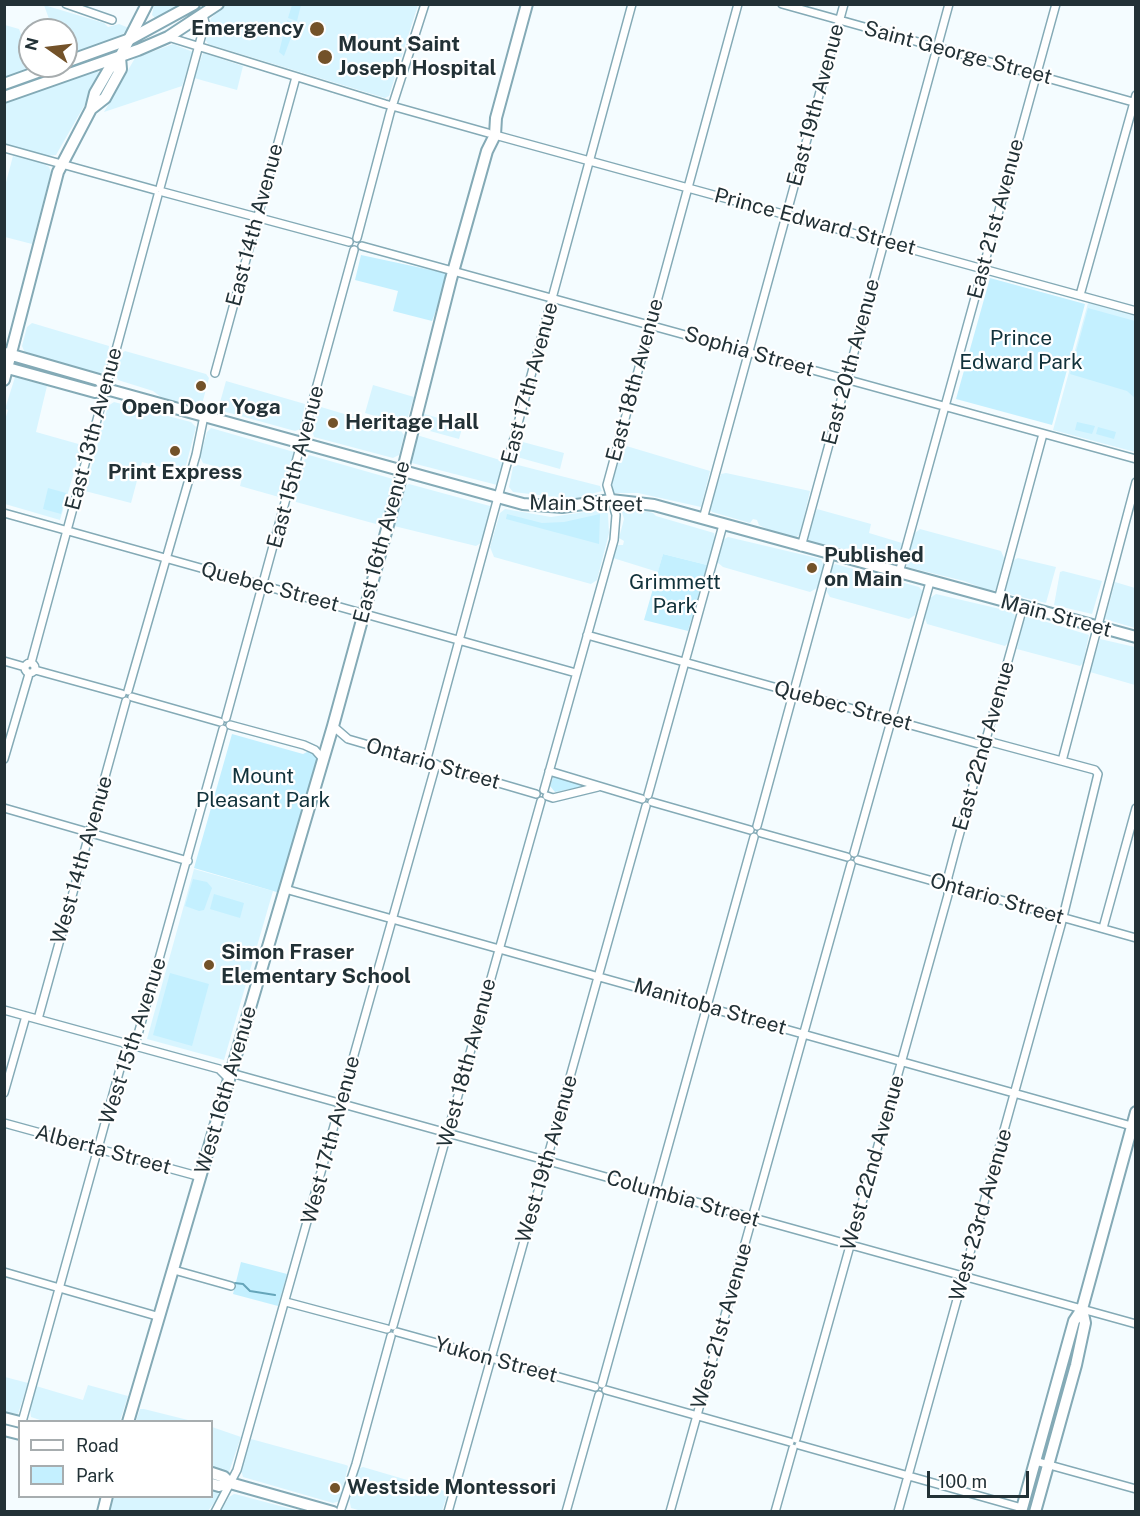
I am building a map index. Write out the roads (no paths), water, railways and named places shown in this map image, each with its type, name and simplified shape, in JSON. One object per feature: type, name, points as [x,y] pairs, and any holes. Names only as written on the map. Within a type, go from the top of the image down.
[{"type":"main road","points":[[4,380],[8,354],[61,164],[91,109],[105,98],[116,79],[121,69],[120,57],[147,4]]},
{"type":"main road","points":[[78,58],[130,39],[194,4]]},
{"type":"main road","points":[[4,97],[120,57],[168,37],[218,4]]},
{"type":"main road","name":"East 16th Avenue","points":[[324,759],[527,4]]},
{"type":"main road","points":[[4,84],[21,78]]},
{"type":"main road","name":"Main Street","points":[[8,354],[99,380],[106,389]]},
{"type":"main road","name":"Main Street","points":[[6,367],[95,392],[106,389],[500,498],[545,507],[611,500],[643,502],[1136,637]]},
{"type":"main road","name":"West 16th Avenue","points":[[129,1420],[201,1177],[229,1072],[324,759]]},
{"type":"main road","points":[[1022,1510],[1074,1321],[1082,1310],[1136,1112]]},
{"type":"main road","points":[[1035,1512],[1076,1365],[1085,1323],[1082,1310]]},
{"type":"main road","points":[[213,1473],[224,1477],[231,1483],[333,1512]]},
{"type":"main road","points":[[213,1484],[219,1486],[231,1483]]},
{"type":"street","points":[[66,4],[112,20]]},
{"type":"street","points":[[349,242],[354,250],[362,246],[357,238],[393,106],[425,4]]},
{"type":"street","name":"East 17th Avenue","points":[[426,762],[500,498],[632,4]]},
{"type":"street","name":"East 18th Avenue","points":[[542,795],[614,540],[616,515],[607,485],[738,4]]},
{"type":"street","name":"Saint George Street","points":[[782,4],[1036,75],[1134,99]]},
{"type":"street","name":"East 19th Avenue","points":[[703,519],[844,4]]},
{"type":"street","name":"East 20th Avenue","points":[[801,547],[949,4]]},
{"type":"street","name":"East 21st Avenue","points":[[899,573],[1056,4]]},
{"type":"street","name":"East 13th Avenue","points":[[4,759],[199,46],[205,23],[203,14]]},
{"type":"street","name":"Prince Edward Street","points":[[168,37],[491,134],[1136,311]]},
{"type":"street","name":"East 14th Avenue","points":[[215,373],[296,77]]},
{"type":"street","points":[[1080,295],[1134,99]]},
{"type":"street","points":[[4,148],[208,206],[349,242],[357,238]]},
{"type":"street","name":"Sophia Street","points":[[362,246],[1136,459]]},
{"type":"street","name":"East 15th Avenue","points":[[225,723],[354,250]]},
{"type":"street","points":[[127,696],[202,433],[204,416]]},
{"type":"street","points":[[998,600],[1043,434]]},
{"type":"street","points":[[1062,761],[1136,482]]},
{"type":"street","name":"Quebec Street","points":[[4,513],[576,673]]},
{"type":"street","points":[[647,801],[723,525]]},
{"type":"street","points":[[566,1512],[708,1006],[831,555]]},
{"type":"street","points":[[852,859],[930,582]]},
{"type":"street","name":"East 22nd Avenue","points":[[948,885],[984,743],[1023,607]]},
{"type":"street","name":"Quebec Street","points":[[587,635],[980,744],[991,742],[1062,761],[1095,770],[1098,774]]},
{"type":"street","points":[[4,661],[304,745],[315,750],[324,759]]},
{"type":"street","name":"West 14th Avenue","points":[[38,1019],[127,696]]},
{"type":"street","name":"West 15th Avenue","points":[[22,1420],[125,1051],[137,1038],[225,723]]},
{"type":"street","name":"Ontario Street","points":[[333,726],[348,739],[553,798],[598,787]]},
{"type":"street","name":"West 17th Avenue","points":[[215,1512],[231,1483],[286,1302],[436,764]]},
{"type":"street","name":"Ontario Street","points":[[549,771],[647,801],[1136,938]]},
{"type":"street","name":"West 23rd Avenue","points":[[898,1512],[1016,1093],[1098,774]]},
{"type":"street","name":"West 18th Avenue","points":[[340,1512],[356,1464],[542,795]]},
{"type":"street","name":"West 19th Avenue","points":[[447,1512],[647,801]]},
{"type":"street","points":[[4,808],[188,861]]},
{"type":"street","points":[[1103,928],[1136,808]]},
{"type":"street","name":"West 21st Avenue","points":[[670,1512],[852,859]]},
{"type":"street","name":"West 22nd Avenue","points":[[775,1512],[948,895],[948,885]]},
{"type":"street","name":"Manitoba Street","points":[[285,889],[1134,1126]]},
{"type":"street","name":"Columbia Street","points":[[4,1010],[1136,1324]]},
{"type":"street","points":[[4,1093],[26,1016]]},
{"type":"street","name":"Alberta Street","points":[[4,1123],[201,1177]]},
{"type":"street","points":[[174,1270],[231,1286]]},
{"type":"street","points":[[4,1272],[160,1317]]},
{"type":"street","name":"Yukon Street","points":[[286,1302],[909,1475],[1022,1510]]},
{"type":"street","points":[[1035,1461],[1136,1489]]},
{"type":"waterway","points":[[235,1283],[243,1284],[250,1291],[275,1295]]},
{"type":"place","name":"Emergency","points":[[317,29]]},
{"type":"place","name":"Mount Saint Joseph Hospital","points":[[325,57]]},
{"type":"place","name":"Open Door Yoga","points":[[201,386]]},
{"type":"place","name":"Heritage Hall","points":[[333,423]]},
{"type":"place","name":"Print Express","points":[[175,451]]},
{"type":"place","name":"Published on Main","points":[[812,568]]},
{"type":"place","name":"Simon Fraser Elementary School","points":[[209,965]]},
{"type":"place","name":"Westside Montessori","points":[[335,1488]]},
{"type":"park label","name":"Prince Edward Park","points":[[1021,351]]},
{"type":"park label","name":"Grimmett Park","points":[[675,595]]},
{"type":"park label","name":"Mount Pleasant Park","points":[[263,789]]}]
